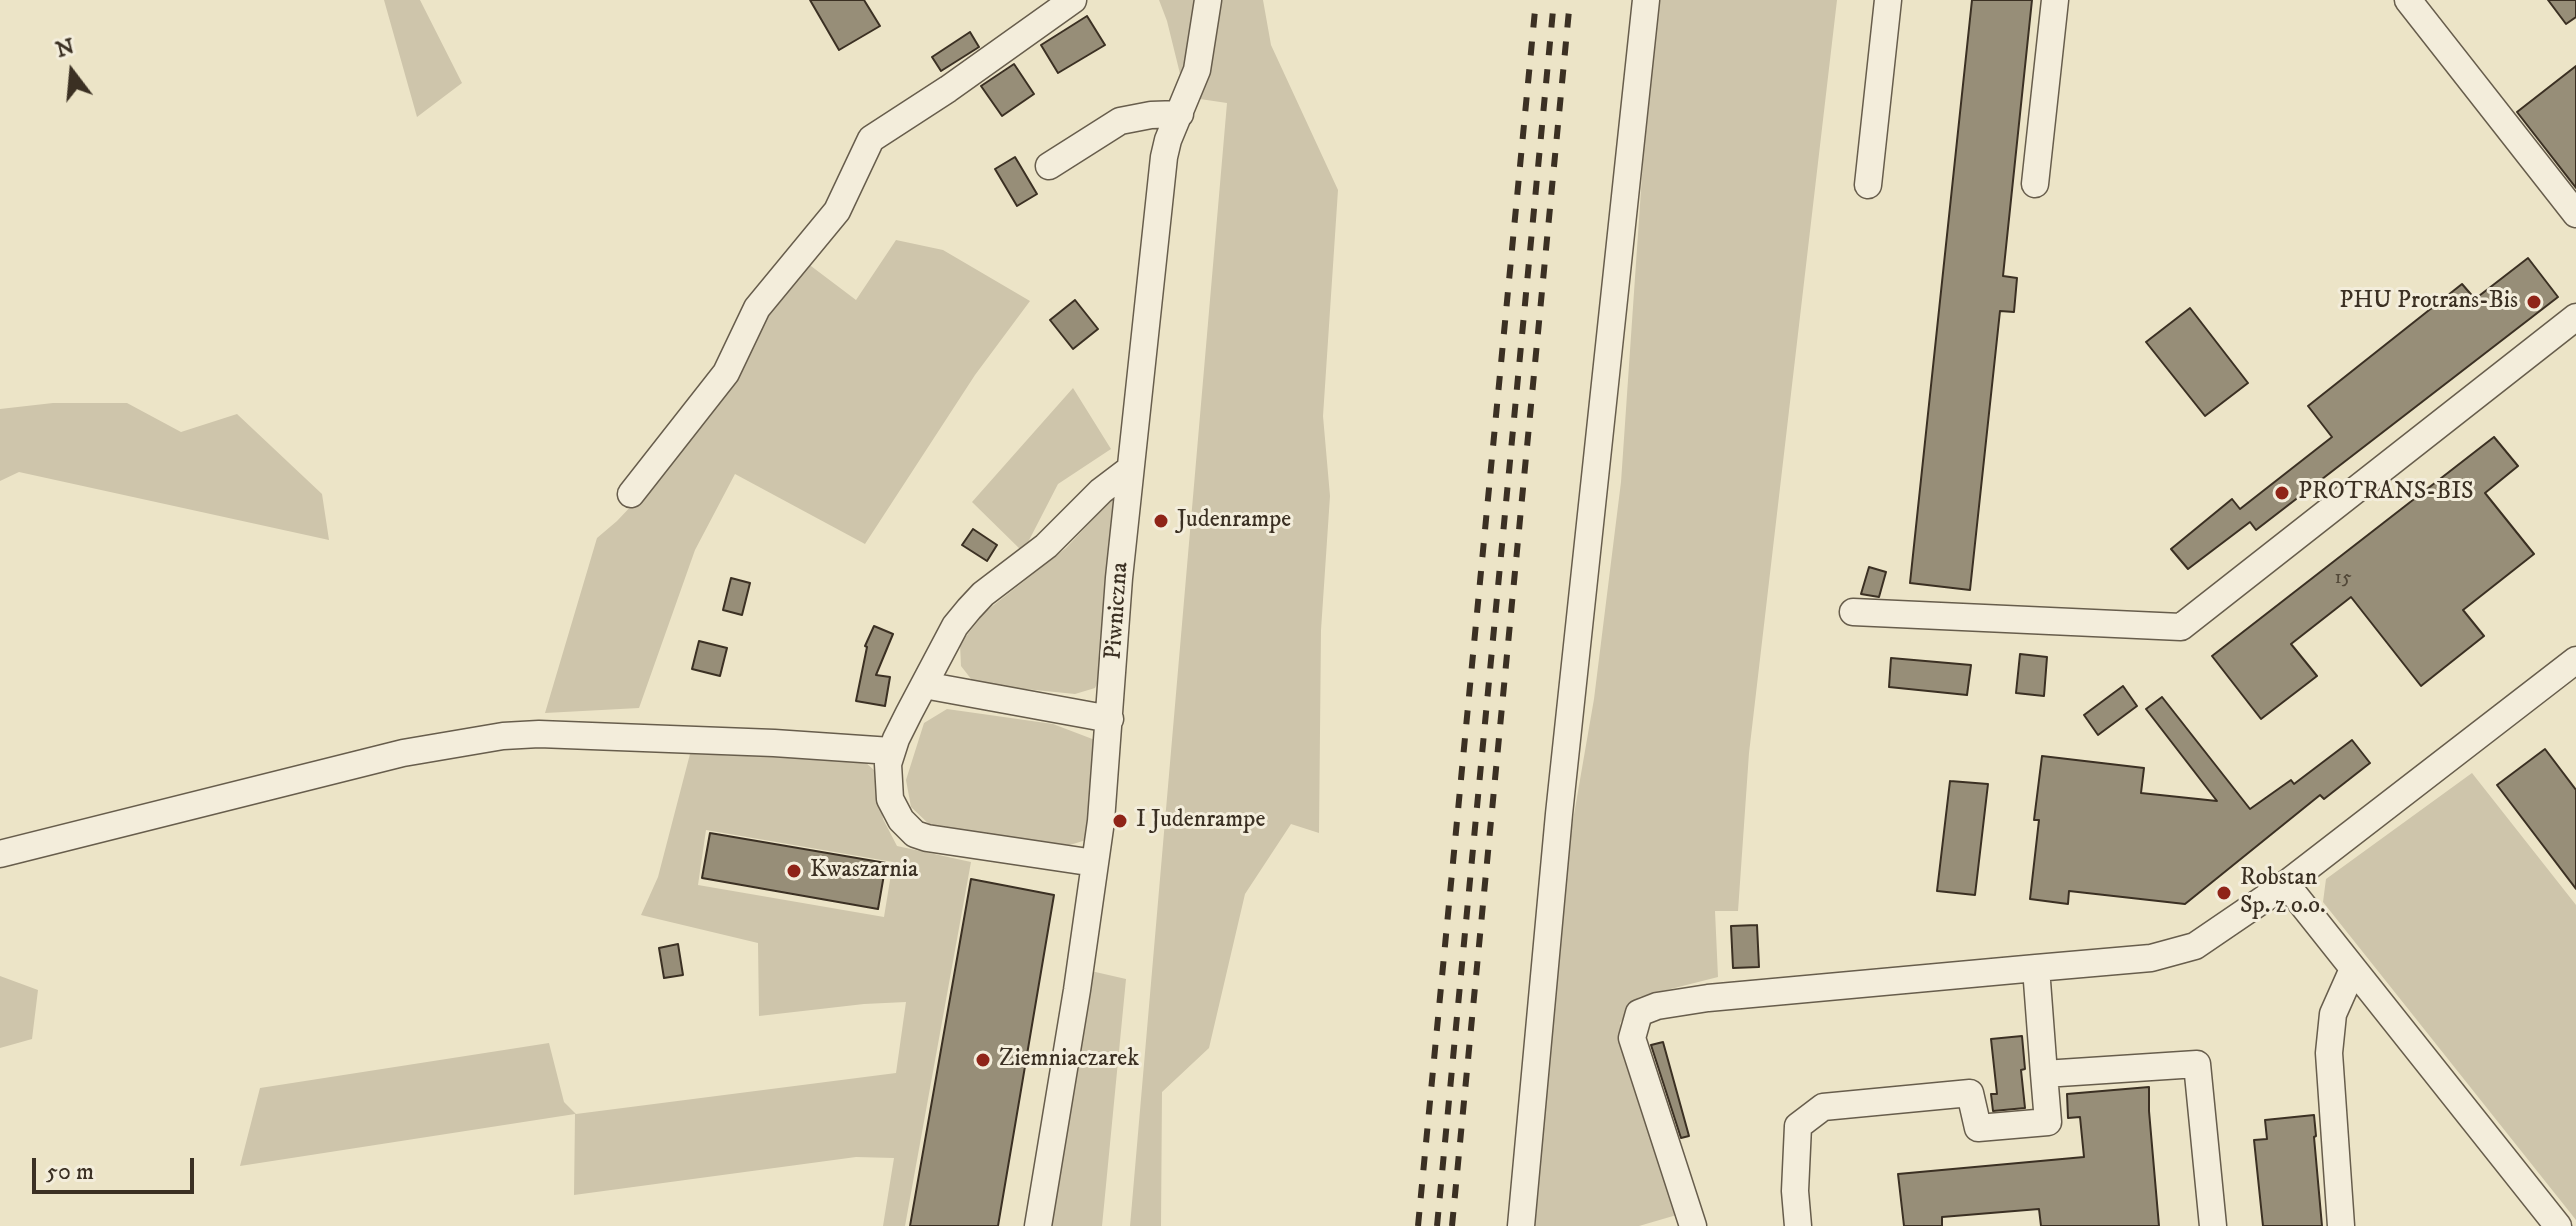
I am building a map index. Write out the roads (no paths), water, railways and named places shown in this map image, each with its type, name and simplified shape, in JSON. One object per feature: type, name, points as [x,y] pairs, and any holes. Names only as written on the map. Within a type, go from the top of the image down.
[{"type":"street","points":[[631,494],[726,373],[757,308],[837,211],[871,139],[948,89],[1073,0]]},
{"type":"street","name":"Piwniczna","points":[[1038,1226],[1095,863],[1110,719],[1119,578],[1164,157],[1197,70],[1208,0]]},
{"type":"street","points":[[1521,1226],[1559,814],[1646,0]]},
{"type":"street","points":[[1868,185],[1888,0]]},
{"type":"street","points":[[2035,184],[2055,0]]},
{"type":"street","points":[[2408,0],[2576,214]]},
{"type":"street","points":[[1049,166],[1120,121],[1180,114]]},
{"type":"street","points":[[1853,612],[2181,627],[2576,317]]},
{"type":"street","points":[[1095,863],[915,834],[901,820],[890,799],[887,775],[891,751],[955,626],[983,594],[1046,546],[1101,491],[1130,469]]},
{"type":"street","points":[[1693,1226],[1632,1038],[1639,1013],[1657,1006],[1708,998],[2151,958],[2195,946],[2286,884],[2576,660]]},
{"type":"street","points":[[924,685],[1110,719]]},
{"type":"street","points":[[0,854],[403,753],[503,736],[539,734],[774,743],[891,751]]},
{"type":"street","points":[[2286,884],[2558,1226]]},
{"type":"street","points":[[1798,1226],[1795,1191],[1798,1126],[1823,1107],[1970,1093],[1978,1128],[2048,1122],[2036,968]]},
{"type":"street","points":[[2341,1226],[2329,1053],[2333,1014],[2353,969]]},
{"type":"street","points":[[2044,1074],[2197,1064],[2213,1226]]},
{"type":"railway","points":[[1418,1226],[1536,0]]},
{"type":"railway","points":[[1437,1226],[1554,0]]},
{"type":"railway","points":[[1452,1226],[1570,0]]},
{"type":"place","name":"PHU Protrans-Bis","points":[[2534,302]]},
{"type":"place","name":"PROTRANS-BIS","points":[[2282,493]]},
{"type":"place","name":"Judenrampe","points":[[1161,521]]},
{"type":"place","name":"I Judenrampe","points":[[1120,821]]},
{"type":"place","name":"Kwaszarnia","points":[[794,871]]},
{"type":"place","name":"Robstan Sp. z o.o.","points":[[2224,893]]},
{"type":"place","name":"Ziemniaczarek","points":[[983,1060]]}]
